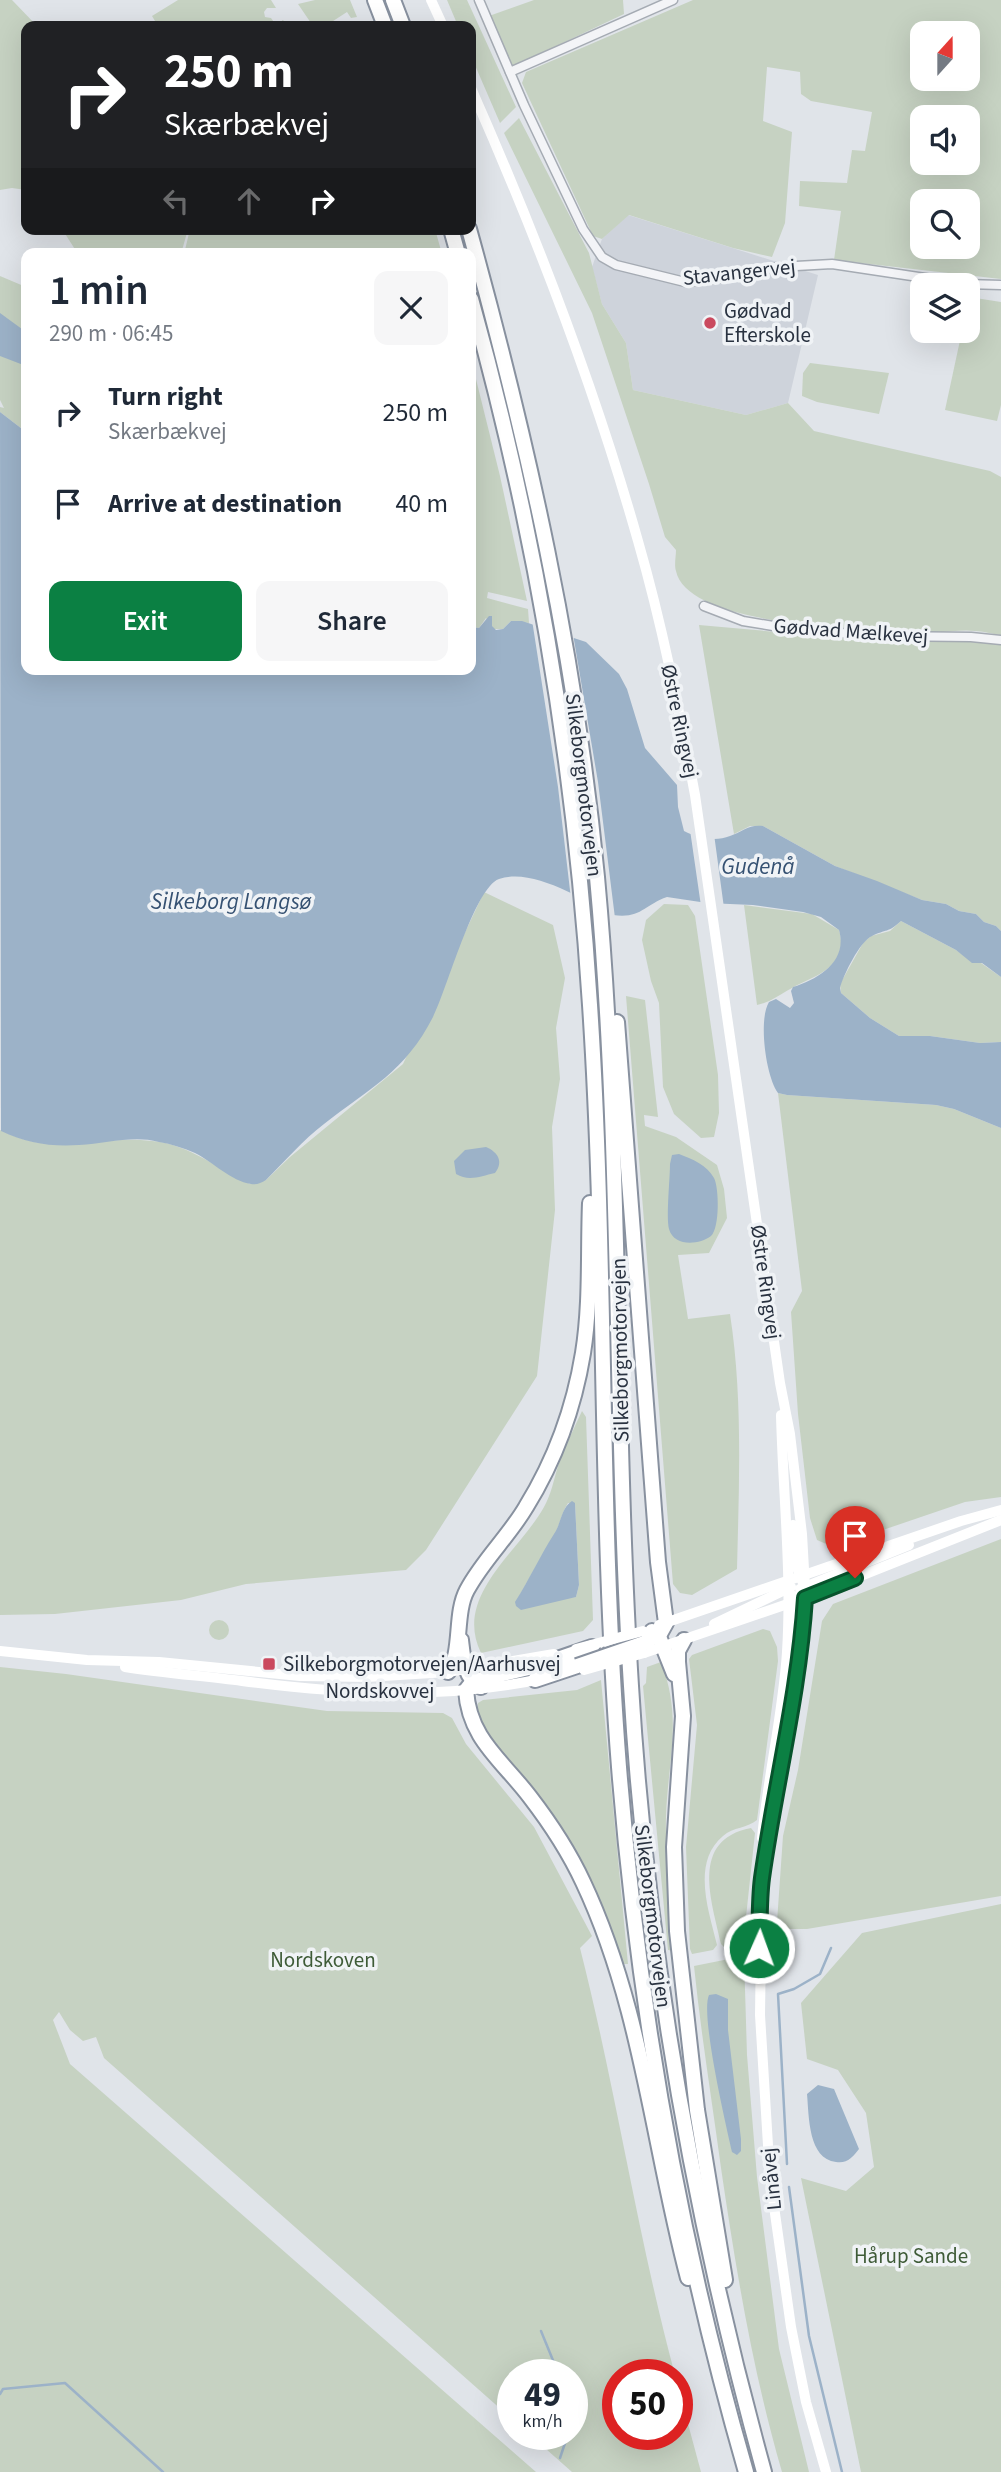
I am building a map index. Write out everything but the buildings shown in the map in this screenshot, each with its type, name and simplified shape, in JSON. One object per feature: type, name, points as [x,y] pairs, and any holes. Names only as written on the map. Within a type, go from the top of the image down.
[{"type":"highway","points":[[375,0],[383,21]]},
{"type":"highway","points":[[393,0],[401,21]]},
{"type":"highway","name":"Silkeborgmotorvejen","points":[[476,255],[509,378],[541,517],[573,693],[596,871],[613,972],[626,1587],[630,1683],[643,1835],[654,1936],[681,2113],[721,2304],[764,2472]]},
{"type":"highway","name":"Silkeborgmotorvejen","points":[[476,320],[524,521],[554,684],[569,786],[591,1013],[609,1589],[627,1851],[649,2025],[671,2152],[704,2308],[746,2472]]},
{"type":"highway","points":[[613,1012],[657,1562],[652,1637],[680,1692]]},
{"type":"highway","points":[[447,1672],[453,1663],[458,1621],[466,1592],[526,1509],[552,1458],[572,1404],[583,1351],[587,1298],[592,1051]]},
{"type":"highway","points":[[458,1621],[473,1682],[468,1711],[477,1733],[528,1795],[558,1838],[582,1880],[616,1963],[628,2004],[681,2254],[740,2450]]},
{"type":"highway","points":[[473,1682],[537,1666],[577,1660],[652,1637]]},
{"type":"highway","points":[[535,1680],[577,1660],[610,1640]]},
{"type":"highway","points":[[684,1640],[678,1651],[682,1730],[674,1847],[677,1931],[697,2110],[748,2413]]},
{"type":"main road","points":[[431,0],[441,21]]},
{"type":"main road","name":"Østre Ringvej","points":[[476,100],[544,259],[601,418],[639,544],[678,709],[695,795],[780,1383],[790,1434],[797,1589]]},
{"type":"main road","name":"Østre Ringvej","points":[[780,1383],[781,1464],[797,1589]]},
{"type":"main road","points":[[610,1640],[652,1637],[684,1640],[721,1620],[939,1529],[1001,1510]]},
{"type":"main road","points":[[652,1637],[797,1589],[821,1591],[1001,1520]]},
{"type":"main road","name":"Linåvej","points":[[762,1881],[801,1648],[797,1589]]},
{"type":"main road","name":"Linåvej","points":[[797,1589],[764,1815],[760,2015],[770,2178],[791,2328],[806,2402],[826,2472]]},
{"type":"main road","name":"Nordskovvej","points":[[0,1651],[333,1692],[397,1693],[473,1682],[535,1680]]},
{"type":"main road","name":"Nordskovvej","points":[[88,1660],[159,1662],[300,1676],[368,1677],[447,1672],[473,1682]]},
{"type":"street","name":"Stavangervej","points":[[479,0],[583,229],[602,257],[616,265],[685,282],[778,267],[832,264],[965,284],[1001,285]]},
{"type":"street","points":[[510,72],[673,0]]},
{"type":"street","name":"Gødvad Mælkevej","points":[[704,606],[743,621],[797,630],[1001,640]]},
{"type":"shaded area","name":"Gødvad Efterskole","points":[[628,215],[818,275],[788,403],[746,415],[633,390],[626,343],[602,304],[592,267],[602,239]]},
{"type":"green space","points":[[0,0],[12,0],[32,21],[21,21],[21,189],[0,190]]},
{"type":"green space","points":[[178,0],[271,0],[276,8],[267,8],[264,12],[265,17],[273,21],[155,21],[152,16]]},
{"type":"green space","points":[[315,0],[350,0],[357,17],[351,18],[347,12],[333,21],[310,21],[298,4]]},
{"type":"green space","points":[[447,0],[467,0],[516,107],[500,123],[476,68],[476,21],[456,21]]},
{"type":"green space","points":[[534,0],[623,0],[624,14],[512,67],[489,16]]},
{"type":"green space","points":[[693,0],[1001,0],[1001,279],[980,277],[980,273],[948,273],[834,260],[841,211],[799,206],[800,181],[847,183],[852,150],[865,151],[872,112],[811,101],[801,94],[800,72],[767,67],[763,121],[792,132],[785,223],[772,257],[733,248],[629,215],[602,239],[593,236],[522,83],[526,72]]},
{"type":"green space","points":[[519,118],[589,253],[602,304],[626,343],[633,390],[746,415],[788,403],[814,431],[990,471],[1001,477],[1001,635],[981,631],[873,630],[790,623],[750,616],[714,605],[688,590],[676,571],[676,550],[665,537],[592,313],[504,133]]},
{"type":"green space","points":[[66,235],[186,235],[183,248],[74,248]]},
{"type":"green space","points":[[189,235],[437,235],[440,248],[185,248]]},
{"type":"green space","points":[[0,276],[21,285],[21,428],[0,412],[0,407],[4,408],[0,400]]},
{"type":"green space","points":[[980,299],[1001,302],[1001,405],[997,421],[945,410],[959,343],[980,343]]},
{"type":"green space","points":[[810,363],[889,373],[879,414],[817,402],[802,396],[803,373]]},
{"type":"green space","points":[[476,379],[527,601],[488,592],[487,598],[528,609],[529,623],[511,621],[503,629],[494,629],[486,618],[479,628],[476,628]]},
{"type":"green space","points":[[699,625],[910,644],[947,640],[1001,644],[1001,931],[984,922],[976,914],[959,911],[946,904],[922,900],[835,866],[763,826],[750,826],[734,834]]},
{"type":"green space","points":[[484,892],[553,925],[565,978],[556,1028],[560,1079],[552,1127],[555,1210],[537,1376],[426,1550],[406,1570],[246,1584],[181,1600],[55,1614],[0,1615],[0,1130],[40,1143],[76,1144],[131,1140],[166,1143],[191,1152],[250,1184],[266,1180],[403,1064]]},
{"type":"green space","points":[[664,904],[688,905],[695,916],[718,1075],[719,1113],[714,1137],[701,1138],[674,1114],[663,1087],[659,1003],[642,940],[646,920]]},
{"type":"green space","points":[[744,905],[812,914],[839,930],[840,953],[829,968],[820,974],[757,1005]]},
{"type":"green space","points":[[901,921],[956,950],[974,963],[981,963],[1001,977],[1001,1042],[980,1043],[930,1036],[899,1036],[870,1018],[841,993],[840,984],[863,943],[871,936],[890,931]]},
{"type":"green space","points":[[626,996],[645,1000],[658,1117],[644,1115],[645,1126],[676,1137],[717,1165],[724,1189],[727,1218],[709,1253],[678,1255],[688,1319],[730,1314],[738,1409],[737,1569],[692,1595],[680,1593],[673,1584]]},
{"type":"green space","points":[[778,1093],[936,1105],[954,1109],[1001,1128],[1001,1497],[965,1502],[833,1547],[817,1540],[810,1518],[798,1414],[791,1312],[802,1291]]},
{"type":"green space","points":[[582,1411],[586,1417],[593,1620],[583,1631],[481,1653],[475,1632],[476,1612],[482,1594],[544,1507]],"holes":[[[568,1503],[575,1503],[579,1585],[576,1597],[516,1602],[555,1534]]]},
{"type":"green space","points":[[1001,1539],[1001,1896],[807,1929],[784,1929],[777,1922],[783,1836],[798,1770],[822,1621],[833,1604]]},
{"type":"green space","points":[[219,1620],[226,1623],[229,1630],[226,1637],[219,1640],[212,1637],[209,1630],[212,1623]]},
{"type":"green space","points":[[763,1629],[770,1631],[777,1647],[778,1661],[757,1820],[727,1833],[713,1847],[707,1860],[705,1888],[717,1945],[713,1950],[692,1954],[686,1847],[697,1725],[689,1659],[692,1655]]},
{"type":"green space","points":[[661,1662],[668,1683],[673,1721],[666,1833],[673,1951],[668,1950],[643,1686],[646,1683],[647,1667]]},
{"type":"green space","name":"Nordskoven","points":[[0,1667],[327,1711],[443,1713],[452,1718],[466,1744],[534,1827],[592,1936],[580,1948],[671,2359],[602,2359],[602,2450],[693,2450],[693,2442],[701,2472],[572,2472],[547,2450],[588,2450],[588,2359],[497,2359],[497,2406],[104,2058],[96,2037],[83,2041],[70,2030],[59,2012],[53,2020],[70,2064],[497,2438],[497,2450],[511,2450],[536,2472],[0,2472]]},
{"type":"green space","points":[[601,1680],[628,1964],[621,1964],[595,1892],[545,1808],[483,1728],[477,1710],[478,1703],[483,1700],[577,1690]]},
{"type":"green space","points":[[751,1828],[755,1833],[743,1945],[725,1948],[721,1944],[710,1892],[712,1859],[719,1845],[732,1835]]},
{"type":"green space","name":"Hårup Sande","points":[[1001,1904],[1001,2472],[861,2472],[801,2178],[846,2191],[874,2167],[866,2113],[838,2070],[807,2059],[801,2003],[862,1933]]},
{"type":"green space","points":[[744,1956],[747,2055],[757,2177],[779,2349],[809,2472],[782,2472],[762,2397],[733,2245],[700,2017],[694,1966]]},
{"type":"water","points":[[0,313],[21,328],[21,364],[0,356]]},
{"type":"water","name":"Silkeborg Langsø","points":[[0,412],[21,428],[21,675],[476,675],[476,628],[479,628],[489,616],[492,616],[492,626],[496,630],[503,629],[511,621],[522,621],[586,642],[619,674],[627,689],[645,748],[677,785],[678,807],[684,831],[718,839],[750,827],[763,826],[835,866],[922,900],[946,904],[959,911],[976,914],[984,922],[1001,931],[1001,977],[982,963],[972,963],[956,950],[901,921],[867,939],[857,951],[840,988],[841,993],[870,1018],[899,1036],[930,1036],[980,1043],[1001,1042],[1001,1128],[954,1109],[936,1105],[778,1093],[767,1062],[764,1034],[766,1010],[769,1002],[776,999],[790,1008],[794,1003],[791,991],[793,987],[821,974],[835,960],[841,941],[839,930],[821,917],[753,905],[707,903],[667,897],[630,915],[613,915],[558,887],[527,877],[512,876],[499,879],[490,886],[480,901],[439,1004],[411,1052],[385,1078],[316,1130],[262,1182],[244,1182],[195,1153],[149,1140],[59,1145],[29,1141],[1,1131]]},
{"type":"water","points":[[486,1147],[498,1158],[499,1165],[495,1173],[470,1178],[456,1174],[454,1161],[465,1150]]},
{"type":"water","points":[[679,1154],[703,1166],[711,1173],[716,1183],[716,1225],[711,1236],[700,1241],[681,1241],[672,1235],[669,1229],[670,1164],[672,1155]]},
{"type":"water","points":[[572,1501],[575,1503],[579,1585],[576,1597],[521,1610],[515,1602]]},
{"type":"water","points":[[716,1994],[728,1999],[728,2030],[741,2139],[741,2151],[737,2155],[732,2152],[708,2024],[709,1995]]},
{"type":"water","points":[[818,2085],[834,2089],[859,2149],[847,2161],[827,2159],[815,2145],[807,2094]]},
{"type":"pier","points":[[532,620],[551,627],[588,907],[571,899],[558,787]]},
{"type":"pier","points":[[555,628],[573,634],[598,782],[615,918],[592,909],[578,785]]},
{"type":"pier","points":[[690,830],[699,835],[714,834],[724,908],[701,906]]},
{"type":"waterway","points":[[787,2164],[778,1994],[794,1989],[820,1974],[831,1948]]},
{"type":"waterway","points":[[789,2187],[809,2336],[842,2472]]},
{"type":"waterway","points":[[541,2331],[552,2359]]},
{"type":"waterway","points":[[0,2394],[3,2389],[65,2383],[163,2472]]},
{"type":"waterway","points":[[560,2458],[563,2450]]},
{"type":"place","name":"Gødvad Efterskole","points":[[710,323]]},
{"type":"place","name":"Silkeborgmotorvejen/Aarhusvej","points":[[269,1664]]},
{"type":"route","points":[[759,1948],[762,1881],[788,1718],[793,1702],[805,1598],[855,1578]]},
{"type":"water label","name":"Gudenå","points":[[758,866]]}]
